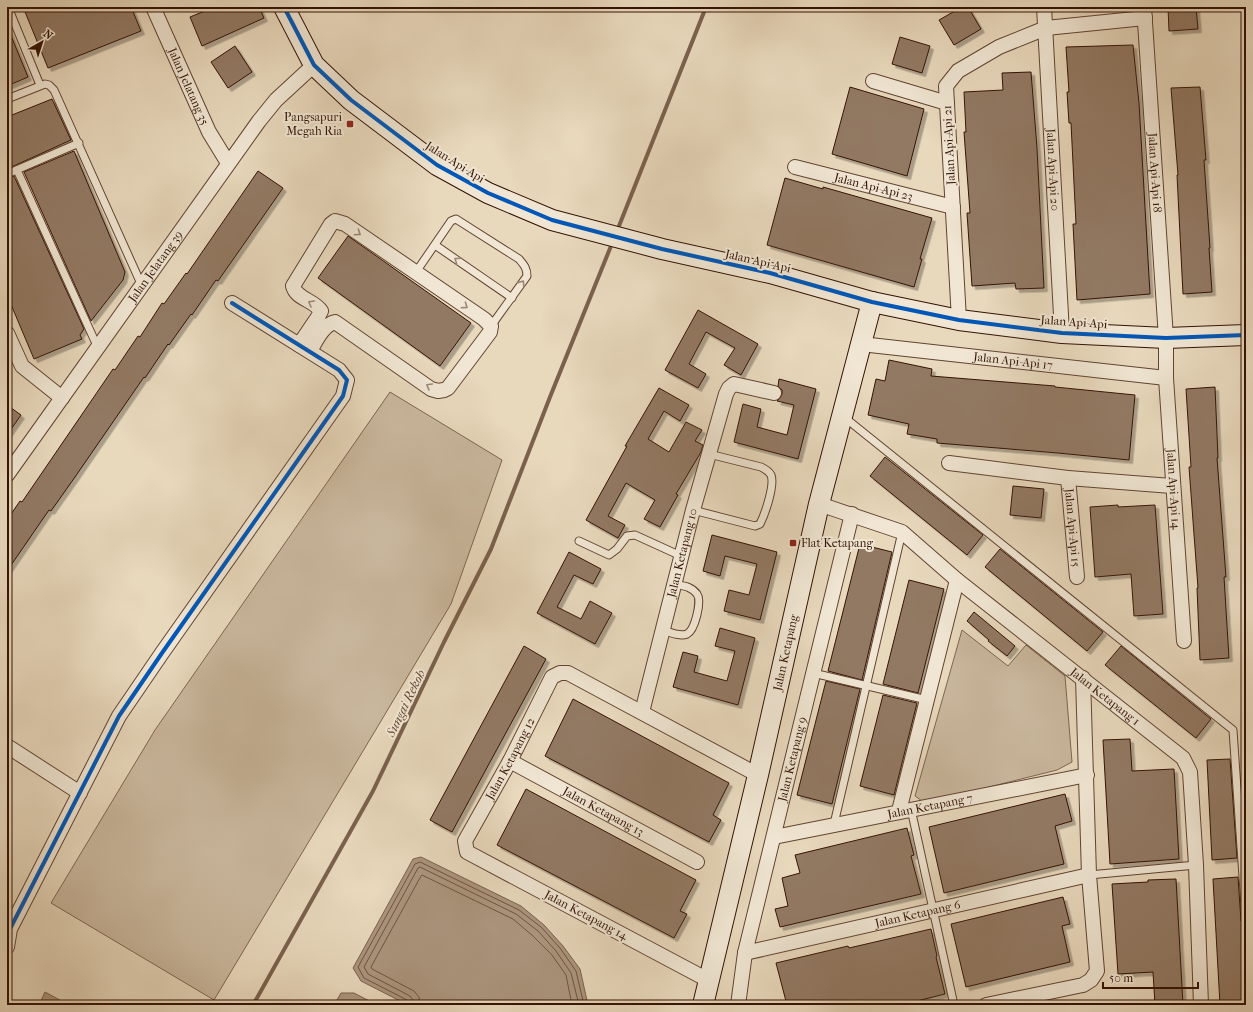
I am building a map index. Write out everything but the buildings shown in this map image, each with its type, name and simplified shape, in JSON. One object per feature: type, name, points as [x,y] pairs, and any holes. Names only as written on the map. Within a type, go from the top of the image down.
[{"type":"street","name":"Jalan Jelatang 35","points":[[153,7],[209,132],[228,163]]},
{"type":"street","name":"Jalan Api-Api","points":[[284,7],[314,65],[351,100],[437,165],[488,193],[552,220],[662,249],[770,273],[872,302],[959,320],[1062,332],[1166,338],[1246,335]]},
{"type":"street","name":"Jalan Api-Api 20","points":[[1044,7],[1062,332]]},
{"type":"street","name":"Jalan Api-Api 21","points":[[959,320],[946,86],[958,71],[999,47],[1046,28],[1145,13]]},
{"type":"street","name":"Jalan Api-Api 18","points":[[1145,13],[1166,338]]},
{"type":"street","name":"Jalan Jelatang 39","points":[[7,475],[259,121],[276,100],[314,65]]},
{"type":"street","points":[[873,81],[947,103]]},
{"type":"street","name":"Jalan Api-Api 23","points":[[795,166],[952,207]]},
{"type":"street","points":[[335,221],[344,224],[416,272],[484,319],[491,326],[490,332],[453,382],[444,390],[438,391],[431,389],[335,322],[330,323],[304,348],[320,311],[318,306],[296,293],[293,286],[331,224],[335,221]]},
{"type":"street","name":"Jalan Ketapang","points":[[703,1005],[758,775],[819,504],[872,302]]},
{"type":"street","points":[[7,947],[8,931],[119,716],[162,652],[343,396],[347,380],[339,370],[232,303]]},
{"type":"street","points":[[7,333],[22,366],[62,398]]},
{"type":"street","name":"Jalan Api-Api 14","points":[[1166,338],[1166,378],[1172,486],[1184,641]]},
{"type":"street","name":"Jalan Api-Api 17","points":[[861,344],[1166,378]]},
{"type":"street","name":"Jalan Ketapang 10","points":[[642,712],[693,510],[726,394],[729,388],[734,384],[774,393]]},
{"type":"street","points":[[949,463],[1068,478],[1172,486]]},
{"type":"street","name":"Jalan Api-Api 15","points":[[1068,478],[1077,577]]},
{"type":"street","name":"Jalan Ketapang 1","points":[[819,504],[902,532],[957,580],[1183,758],[1190,772],[1196,865],[1201,1005]]},
{"type":"street","name":"Jalan Ketapang 9","points":[[738,1005],[745,953],[852,514]]},
{"type":"street","points":[[905,810],[927,700],[957,580]]},
{"type":"street","name":"Jalan Ketapang 12","points":[[466,848],[465,841],[510,761],[552,677],[560,673],[568,673],[642,712]]},
{"type":"street","points":[[986,1005],[1083,986],[1091,980],[1097,971],[1090,875],[1083,678]]},
{"type":"street","points":[[642,712],[758,775]]},
{"type":"street","points":[[7,746],[80,793]]},
{"type":"street","name":"Jalan Ketapang 13","points":[[510,761],[696,862]]},
{"type":"street","name":"Jalan Ketapang 7","points":[[774,837],[1087,775]]},
{"type":"street","name":"Jalan Ketapang 14","points":[[466,848],[467,852],[708,980]]},
{"type":"street","name":"Jalan Ketapang 6","points":[[745,953],[1090,875]]},
{"type":"lane","points":[[8,7],[40,85]]},
{"type":"lane","points":[[7,99],[45,84],[49,85],[54,90],[142,286]]},
{"type":"lane","points":[[7,174],[78,144]]},
{"type":"lane","points":[[17,170],[98,348]]},
{"type":"lane","points":[[416,272],[451,221],[456,219],[519,259],[525,266],[527,276],[491,326]]},
{"type":"lane","points":[[434,245],[512,298]]},
{"type":"lane","points":[[842,416],[1233,730],[1246,921]]},
{"type":"lane","points":[[693,510],[755,526],[760,524],[763,518],[772,485],[772,477],[769,472],[761,467],[709,454]]},
{"type":"lane","points":[[834,824],[902,532]]},
{"type":"lane","points":[[579,541],[609,555],[617,549],[627,536],[636,535],[681,556]]},
{"type":"lane","points":[[663,630],[679,635],[686,635],[691,631],[700,602],[698,595],[688,587],[674,584]]},
{"type":"lane","points":[[813,673],[927,700]]},
{"type":"lane","points":[[905,810],[933,910],[954,1005]]},
{"type":"lane","points":[[1090,875],[1196,865]]},
{"type":"shaded area","points":[[390,392],[502,460],[451,604],[214,1000],[51,903],[155,730]]},
{"type":"shaded area","points":[[962,630],[1008,666],[1026,645],[1065,676],[1072,762],[1057,770],[925,803],[915,796]]},
{"type":"water","points":[[421,857],[521,906],[544,925],[563,946],[580,969],[588,1005],[408,1005],[361,981],[353,968],[413,859]]},
{"type":"water","points":[[45,992],[69,1005],[39,1005]]},
{"type":"water","points":[[341,993],[354,993],[377,1005],[334,1005]]},
{"type":"waterway","points":[[617,231],[706,7]]},
{"type":"waterway","name":"Sungai Rekoh","points":[[253,1005],[373,791],[444,642],[491,549],[613,241]]},
{"type":"cycle path","points":[[284,7],[314,65],[351,100],[437,165],[488,193],[552,220],[662,249],[770,273],[872,302],[959,320],[1062,333],[1166,338],[1246,335]]},
{"type":"cycle path","points":[[7,947],[10,929],[119,716],[343,396],[347,380],[339,370],[232,303]]},
{"type":"place","name":"Pangsapuri Megah Ria","points":[[350,124]]},
{"type":"place","name":"Flat Ketapang","points":[[793,543]]}]
